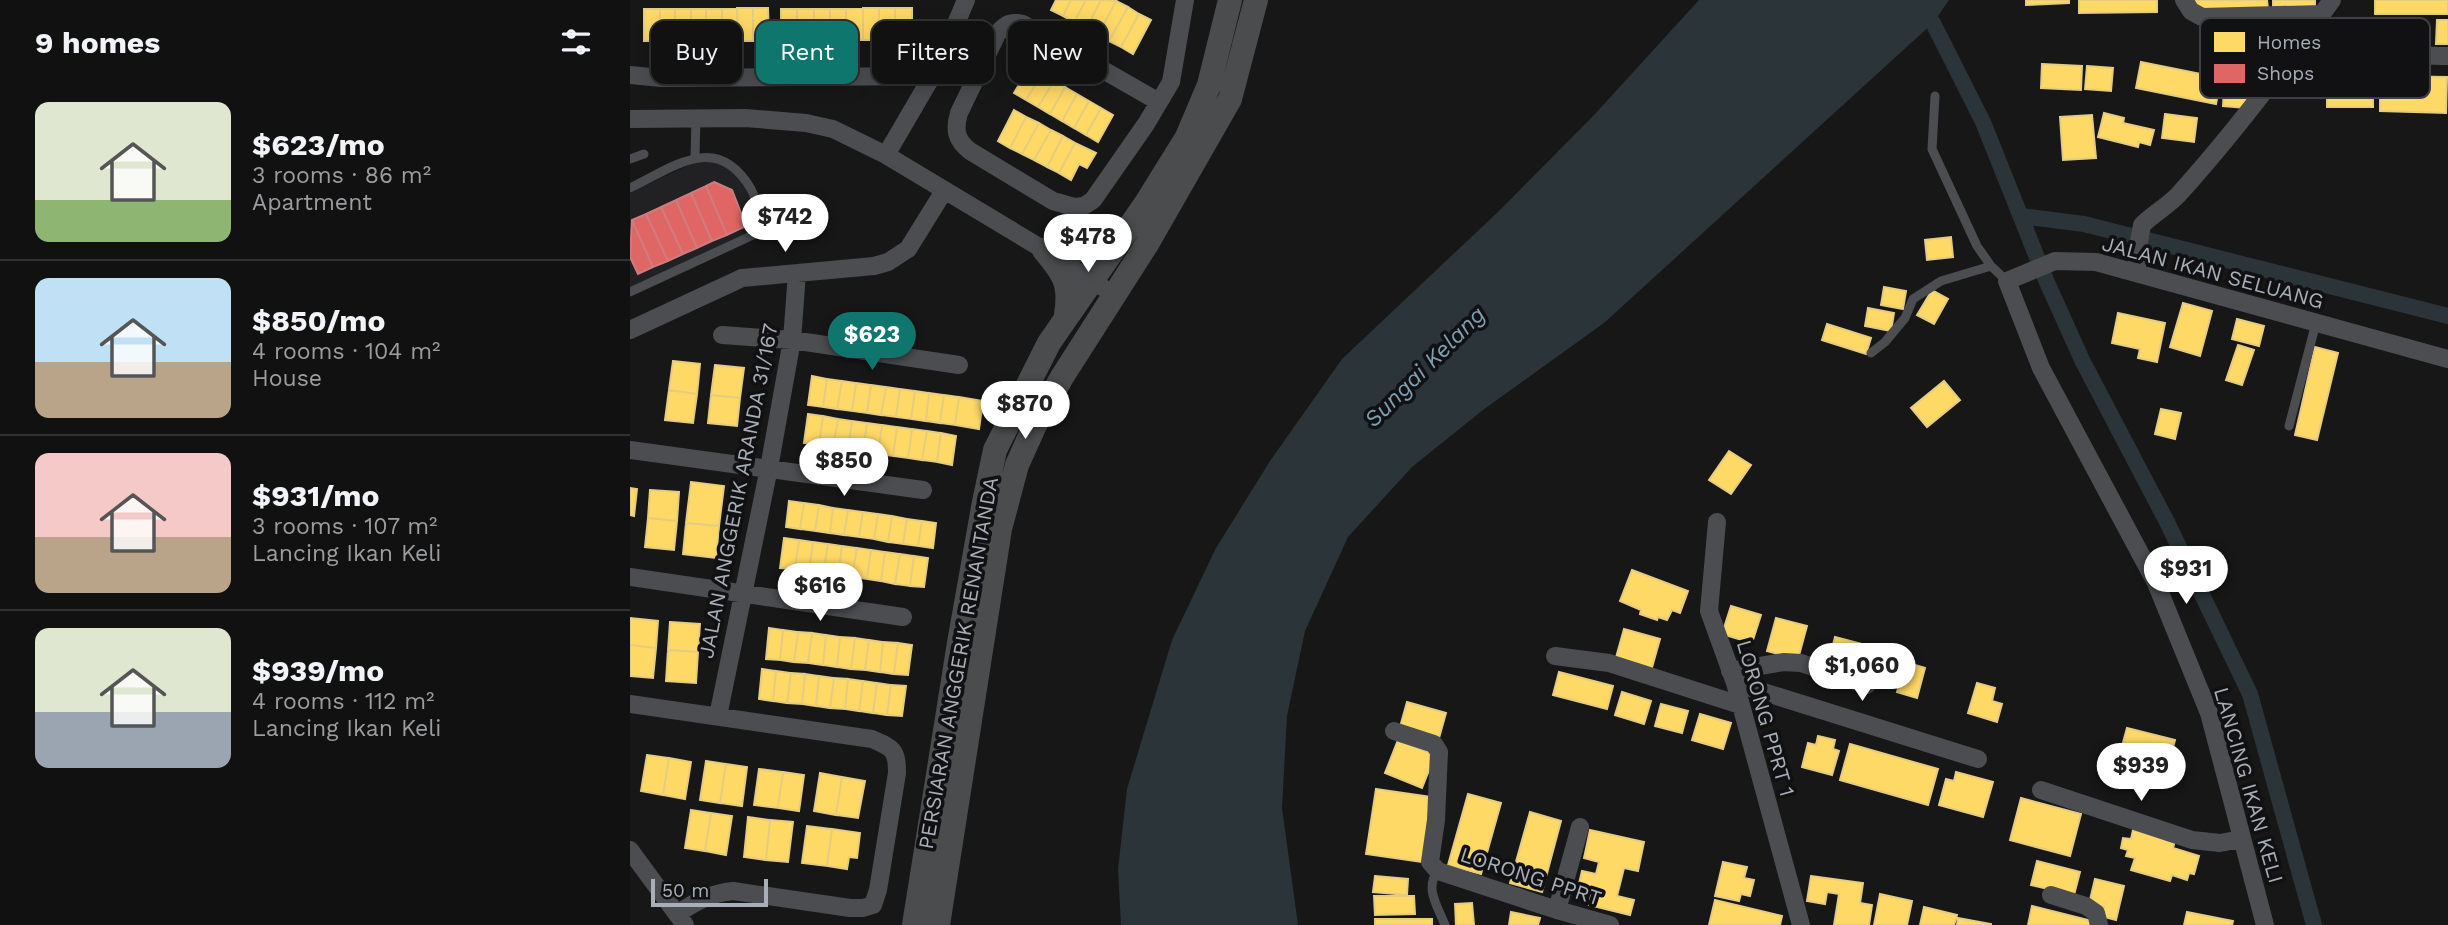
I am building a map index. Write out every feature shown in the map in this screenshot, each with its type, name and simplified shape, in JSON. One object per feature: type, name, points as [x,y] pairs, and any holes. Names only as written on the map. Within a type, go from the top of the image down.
[{"type":"main road","name":"PERSIARAN ANGGERIK RENANTANDA","points":[[914,925],[984,502],[996,450],[1018,401],[1066,316],[1133,222],[1187,137],[1209,85],[1230,0]]},
{"type":"main road","name":"PERSIARAN ANGGERIK RENANTANDA","points":[[938,925],[1003,516],[1017,466],[1035,425],[1062,377],[1147,244],[1230,99],[1256,0]]},
{"type":"main road","points":[[1045,250],[1084,251],[1097,248],[1133,222]]},
{"type":"main road","points":[[1045,250],[1066,281],[1069,296],[1066,316]]},
{"type":"street","points":[[959,21],[967,0]]},
{"type":"street","points":[[1159,102],[1024,24],[1012,22],[1005,24],[997,34],[955,126],[961,144],[1053,201],[1074,207],[1084,205],[1097,194],[1159,102],[1171,82],[1185,0]]},
{"type":"street","points":[[2184,0],[2191,10],[2202,17],[2327,7]]},
{"type":"street","points":[[2430,56],[2448,56]]},
{"type":"street","points":[[630,75],[661,78],[872,76]]},
{"type":"street","points":[[886,155],[928,84]]},
{"type":"street","points":[[2137,273],[2137,252],[2142,225],[2176,197],[2258,98]]},
{"type":"street","points":[[630,119],[745,118],[806,123],[833,129],[886,155],[1045,250],[1114,295]]},
{"type":"street","points":[[630,330],[743,278],[874,266],[899,257],[908,249],[944,191]]},
{"type":"street","name":"JALAN IKAN SELUANG","points":[[2007,281],[2055,261],[2096,262],[2448,359]]},
{"type":"street","name":"JALAN ANGGERIK ARANDA 31/167","points":[[718,716],[769,468],[792,340],[797,273]]},
{"type":"street","name":"LANCING IKAN KELI","points":[[2007,281],[2041,368],[2156,583],[2208,713],[2265,925]]},
{"type":"street","points":[[722,335],[792,340],[959,365]]},
{"type":"street","points":[[630,450],[923,490]]},
{"type":"street","name":"LORONG PPRT 1","points":[[1717,522],[1709,611],[1733,677],[1801,925]]},
{"type":"street","points":[[630,577],[903,617]]},
{"type":"street","points":[[1555,656],[1609,663],[1740,705]]},
{"type":"street","points":[[1733,677],[1784,662],[1801,663],[1867,685]]},
{"type":"street","points":[[1733,677],[1978,759]]},
{"type":"street","points":[[630,704],[872,739],[890,747],[897,756],[897,773],[878,890],[873,905],[850,908],[733,891],[705,897],[681,919],[630,850]]},
{"type":"street","points":[[1394,731],[1434,744],[1439,752],[1436,820],[1430,862],[1437,871]]},
{"type":"street","points":[[2040,790],[2192,840],[2220,843],[2241,839]]},
{"type":"street","points":[[1557,910],[1580,827]]},
{"type":"street","name":"LORONG PPRT","points":[[1437,871],[1610,925]]},
{"type":"street","points":[[2051,895],[2086,906],[2096,913],[2099,925]]},
{"type":"lane","points":[[1935,96],[1932,149],[1977,246],[1991,266],[2007,281]]},
{"type":"lane","points":[[695,157],[696,118]]},
{"type":"lane","points":[[630,159],[644,155]]},
{"type":"lane","points":[[630,188],[695,157],[711,157],[727,162],[744,178],[757,200],[757,227],[752,235],[630,292]]},
{"type":"lane","points":[[1871,353],[1885,342],[1905,318],[1913,299],[1941,281],[1991,266]]},
{"type":"lane","points":[[2289,426],[2316,323]]},
{"type":"lane","points":[[1437,871],[1430,883],[1445,925]]},
{"type":"shaded area","points":[[711,161],[725,166],[739,178],[753,201],[754,220],[750,233],[630,287],[630,193],[695,162]]},
{"type":"water","name":"Sungai Kelang","points":[[1699,0],[1949,0],[1933,23],[1604,323],[1483,410],[1412,467],[1348,537],[1305,631],[1287,716],[1282,808],[1298,925],[1121,925],[1118,869],[1127,789],[1172,640],[1216,548],[1270,461],[1342,359],[1500,210],[1595,114]]},
{"type":"building: Homes","points":[[1056,0],[1071,0],[1063,16],[1051,10]]},
{"type":"building: Homes","points":[[1071,0],[1086,0],[1075,21],[1063,16]]},
{"type":"building: Homes","points":[[1086,0],[1101,0],[1090,21],[1075,21]]},
{"type":"building: Homes","points":[[1101,0],[1116,1],[1105,21],[1090,21]]},
{"type":"building: Homes","points":[[2026,0],[2069,0],[2069,3],[2026,5]]},
{"type":"building: Homes","points":[[2079,0],[2157,0],[2157,12],[2079,13]]},
{"type":"building: Homes","points":[[2195,0],[2267,0],[2268,9],[2195,12]]},
{"type":"building: Homes","points":[[2273,0],[2315,0],[2315,7],[2273,9]]},
{"type":"building: Homes","points":[[2375,0],[2448,0],[2448,14],[2375,14]]},
{"type":"building: Homes","points":[[1116,1],[1128,7],[1109,41],[1105,21]]},
{"type":"building: Homes","points":[[1128,7],[1139,14],[1121,47],[1109,41]]},
{"type":"building: Homes","points":[[737,8],[753,8],[753,41],[742,41],[742,21],[737,21]]},
{"type":"building: Homes","points":[[737,8],[737,21],[722,21],[722,9]]},
{"type":"building: Homes","points":[[753,8],[768,8],[768,21],[756,21],[756,41],[753,41]]},
{"type":"building: Homes","points":[[863,8],[863,40],[858,40],[858,21],[846,21],[846,9]]},
{"type":"building: Homes","points":[[863,8],[879,8],[879,21],[872,21],[872,40],[863,40]]},
{"type":"building: Homes","points":[[879,8],[895,8],[895,21],[879,21]]},
{"type":"building: Homes","points":[[895,8],[912,8],[912,21],[895,21]]},
{"type":"building: Homes","points":[[644,9],[660,9],[660,21],[651,21],[651,41],[644,41]]},
{"type":"building: Homes","points":[[660,9],[675,9],[675,21],[660,21]]},
{"type":"building: Homes","points":[[675,9],[691,9],[691,21],[675,21]]},
{"type":"building: Homes","points":[[691,9],[706,9],[706,21],[691,21]]},
{"type":"building: Homes","points":[[706,9],[722,9],[722,21],[706,21]]},
{"type":"building: Homes","points":[[781,9],[797,9],[797,21],[781,21]]},
{"type":"building: Homes","points":[[797,9],[814,9],[814,21],[797,21]]},
{"type":"building: Homes","points":[[814,9],[830,9],[830,21],[814,21]]},
{"type":"building: Homes","points":[[830,9],[846,9],[846,21],[830,21]]},
{"type":"building: Homes","points":[[1139,14],[1151,20],[1133,54],[1121,47]]},
{"type":"building: Homes","points":[[2437,20],[2448,20],[2448,44],[2436,44]]},
{"type":"building: Homes","points":[[2141,62],[2200,74],[2200,98],[2217,98],[2216,104],[2136,88]]},
{"type":"building: Homes","points":[[2042,64],[2082,66],[2081,90],[2041,88]]},
{"type":"building: Homes","points":[[2087,66],[2113,68],[2111,91],[2085,89]]},
{"type":"building: Homes","points":[[2430,77],[2447,77],[2446,113],[2380,111],[2380,98],[2430,98]]},
{"type":"building: Homes","points":[[1020,84],[1036,84],[1026,100],[1014,93]]},
{"type":"building: Homes","points":[[1036,84],[1052,84],[1038,107],[1026,100]]},
{"type":"building: Homes","points":[[1052,84],[1065,87],[1050,114],[1038,107]]},
{"type":"building: Homes","points":[[1065,87],[1077,94],[1062,121],[1050,114]]},
{"type":"building: Homes","points":[[1077,94],[1089,101],[1074,128],[1062,121]]},
{"type":"building: Homes","points":[[2223,98],[2246,98],[2246,108],[2223,106]]},
{"type":"building: Homes","points":[[2327,98],[2373,98],[2373,107],[2327,107]]},
{"type":"building: Homes","points":[[1089,101],[1101,108],[1086,135],[1074,128]]},
{"type":"building: Homes","points":[[1101,108],[1113,115],[1098,142],[1086,135]]},
{"type":"building: Homes","points":[[1014,110],[1026,117],[1010,148],[998,141]]},
{"type":"building: Homes","points":[[2104,113],[2124,118],[2123,123],[2154,130],[2150,145],[2139,142],[2138,147],[2098,137]]},
{"type":"building: Homes","points":[[2165,114],[2197,118],[2194,142],[2162,138]]},
{"type":"building: Homes","points":[[2092,115],[2096,158],[2063,160],[2060,117]]},
{"type":"building: Homes","points":[[1026,117],[1039,123],[1022,154],[1010,148]]},
{"type":"building: Homes","points":[[1039,123],[1051,130],[1034,160],[1022,154]]},
{"type":"building: Homes","points":[[1051,130],[1063,136],[1047,167],[1034,160]]},
{"type":"building: Homes","points":[[1063,136],[1075,143],[1059,173],[1047,167]]},
{"type":"building: Homes","points":[[1075,143],[1096,153],[1087,168],[1079,164],[1071,180],[1059,173]]},
{"type":"building: Homes","points":[[1951,237],[1953,257],[1927,260],[1925,240]]},
{"type":"building: Homes","points":[[1884,287],[1906,291],[1903,309],[1881,305]]},
{"type":"building: Homes","points":[[1932,290],[1948,299],[1934,324],[1917,315]]},
{"type":"building: Homes","points":[[2183,303],[2212,311],[2200,356],[2170,347]]},
{"type":"building: Homes","points":[[1868,308],[1894,313],[1891,331],[1865,326]]},
{"type":"building: Homes","points":[[2118,313],[2165,323],[2157,362],[2138,358],[2140,349],[2112,343]]},
{"type":"building: Homes","points":[[2237,319],[2264,326],[2259,346],[2232,339]]},
{"type":"building: Homes","points":[[1827,324],[1871,338],[1866,354],[1822,340]]},
{"type":"building: Homes","points":[[2238,345],[2254,350],[2242,385],[2226,380]]},
{"type":"building: Homes","points":[[2315,347],[2338,353],[2317,440],[2295,435]]},
{"type":"building: Homes","points":[[673,361],[700,364],[697,394],[669,390]]},
{"type":"building: Homes","points":[[715,365],[744,368],[740,398],[711,395]]},
{"type":"building: Homes","points":[[812,376],[827,379],[823,407],[808,405]]},
{"type":"building: Homes","points":[[827,379],[842,381],[837,409],[823,407]]},
{"type":"building: Homes","points":[[842,381],[856,383],[852,411],[837,409]]},
{"type":"building: Homes","points":[[1944,381],[1960,400],[1927,427],[1911,408]]},
{"type":"building: Homes","points":[[856,383],[871,385],[867,413],[852,411]]},
{"type":"building: Homes","points":[[871,385],[886,387],[881,415],[867,413]]},
{"type":"building: Homes","points":[[886,387],[900,389],[896,417],[881,415]]},
{"type":"building: Homes","points":[[900,389],[915,391],[911,419],[896,417]]},
{"type":"building: Homes","points":[[669,390],[697,394],[693,423],[665,420]]},
{"type":"building: Homes","points":[[915,391],[929,393],[926,421],[911,419]]},
{"type":"building: Homes","points":[[929,393],[944,395],[940,423],[926,421]]},
{"type":"building: Homes","points":[[711,395],[740,398],[737,426],[708,423]]},
{"type":"building: Homes","points":[[944,395],[959,397],[955,425],[940,423]]},
{"type":"building: Homes","points":[[959,397],[983,401],[979,429],[955,425]]},
{"type":"building: Homes","points":[[2161,409],[2181,413],[2175,439],[2155,434]]},
{"type":"building: Homes","points":[[808,414],[823,416],[819,445],[804,443]]},
{"type":"building: Homes","points":[[823,416],[838,419],[833,447],[819,445]]},
{"type":"building: Homes","points":[[838,419],[852,421],[848,450],[833,447]]},
{"type":"building: Homes","points":[[852,421],[867,423],[863,452],[848,450]]},
{"type":"building: Homes","points":[[867,423],[882,425],[878,454],[863,452]]},
{"type":"building: Homes","points":[[882,425],[897,427],[893,456],[878,454]]},
{"type":"building: Homes","points":[[897,427],[912,429],[908,458],[893,456]]},
{"type":"building: Homes","points":[[912,429],[927,431],[922,460],[908,458]]},
{"type":"building: Homes","points":[[927,431],[941,433],[937,462],[922,460]]},
{"type":"building: Homes","points":[[941,433],[956,436],[952,465],[937,462]]},
{"type":"building: Homes","points":[[1729,451],[1751,465],[1731,494],[1709,480]]},
{"type":"building: Homes","points":[[691,482],[724,486],[719,526],[686,523]]},
{"type":"building: Homes","points":[[630,488],[637,489],[634,516],[630,515]]},
{"type":"building: Homes","points":[[650,490],[679,492],[677,521],[648,518]]},
{"type":"building: Homes","points":[[789,501],[804,503],[800,529],[786,527]]},
{"type":"building: Homes","points":[[804,503],[819,505],[815,531],[800,529]]},
{"type":"building: Homes","points":[[819,505],[833,508],[830,533],[815,531]]},
{"type":"building: Homes","points":[[833,508],[848,510],[844,535],[830,533]]},
{"type":"building: Homes","points":[[848,510],[863,512],[859,537],[844,535]]},
{"type":"building: Homes","points":[[863,512],[878,514],[874,539],[859,537]]},
{"type":"building: Homes","points":[[878,514],[892,516],[888,542],[874,539]]},
{"type":"building: Homes","points":[[892,516],[907,519],[903,544],[888,542]]},
{"type":"building: Homes","points":[[648,518],[677,521],[674,550],[645,547]]},
{"type":"building: Homes","points":[[907,519],[922,521],[918,546],[903,544]]},
{"type":"building: Homes","points":[[922,521],[936,523],[933,548],[918,546]]},
{"type":"building: Homes","points":[[686,523],[719,526],[716,558],[683,554]]},
{"type":"building: Homes","points":[[784,538],[799,540],[795,569],[780,568]]},
{"type":"building: Homes","points":[[799,540],[813,542],[809,571],[795,569]]},
{"type":"building: Homes","points":[[813,542],[828,544],[823,574],[809,571]]},
{"type":"building: Homes","points":[[828,544],[842,546],[838,576],[823,574]]},
{"type":"building: Homes","points":[[842,546],[857,548],[852,577],[838,576]]},
{"type":"building: Homes","points":[[857,548],[871,550],[867,579],[852,577]]},
{"type":"building: Homes","points":[[871,550],[885,552],[881,581],[867,579]]},
{"type":"building: Homes","points":[[885,552],[900,554],[895,584],[881,581]]},
{"type":"building: Homes","points":[[900,554],[914,556],[910,586],[895,584]]},
{"type":"building: Homes","points":[[914,556],[928,558],[924,587],[910,586]]},
{"type":"building: Homes","points":[[1632,570],[1688,591],[1680,613],[1672,610],[1667,620],[1658,617],[1657,620],[1640,614],[1641,610],[1620,601]]},
{"type":"building: Homes","points":[[1731,606],[1761,615],[1752,643],[1722,634]]},
{"type":"building: Homes","points":[[630,618],[658,621],[656,648],[630,645]]},
{"type":"building: Homes","points":[[1776,618],[1807,626],[1798,659],[1767,651]]},
{"type":"building: Homes","points":[[670,622],[700,624],[698,652],[668,650]]},
{"type":"building: Homes","points":[[769,628],[783,630],[780,660],[766,659]]},
{"type":"building: Homes","points":[[1624,629],[1660,639],[1651,671],[1615,661]]},
{"type":"building: Homes","points":[[783,630],[798,632],[794,662],[780,660]]},
{"type":"building: Homes","points":[[798,632],[812,633],[808,663],[794,662]]},
{"type":"building: Homes","points":[[812,633],[826,635],[823,665],[808,663]]},
{"type":"building: Homes","points":[[826,635],[840,637],[837,667],[823,665]]},
{"type":"building: Homes","points":[[840,637],[855,638],[851,669],[837,667]]},
{"type":"building: Homes","points":[[1835,637],[1877,648],[1869,676],[1828,665]]},
{"type":"building: Homes","points":[[855,638],[869,640],[865,670],[851,669]]},
{"type":"building: Homes","points":[[869,640],[883,642],[880,672],[865,670]]},
{"type":"building: Homes","points":[[883,642],[898,643],[894,674],[880,672]]},
{"type":"building: Homes","points":[[898,643],[912,645],[908,675],[894,674]]},
{"type":"building: Homes","points":[[630,645],[656,648],[653,678],[630,676]]},
{"type":"building: Homes","points":[[668,650],[698,652],[696,683],[666,681]]},
{"type":"building: Homes","points":[[1905,662],[1925,668],[1917,698],[1897,692]]},
{"type":"building: Homes","points":[[762,669],[776,671],[773,701],[759,699]]},
{"type":"building: Homes","points":[[776,671],[791,673],[787,703],[773,701]]},
{"type":"building: Homes","points":[[1559,672],[1613,686],[1607,709],[1553,695]]},
{"type":"building: Homes","points":[[791,673],[805,674],[802,704],[787,703]]},
{"type":"building: Homes","points":[[805,674],[819,676],[816,706],[802,704]]},
{"type":"building: Homes","points":[[819,676],[834,678],[830,708],[816,706]]},
{"type":"building: Homes","points":[[834,678],[848,679],[845,709],[830,708]]},
{"type":"building: Homes","points":[[848,679],[863,681],[859,711],[845,709]]},
{"type":"building: Homes","points":[[863,681],[877,683],[873,713],[859,711]]},
{"type":"building: Homes","points":[[877,683],[891,685],[887,715],[873,713]]},
{"type":"building: Homes","points":[[1977,683],[1995,688],[1992,701],[2002,704],[1997,722],[1968,713]]},
{"type":"building: Homes","points":[[891,685],[906,686],[902,716],[887,715]]},
{"type":"building: Homes","points":[[1622,692],[1651,701],[1644,724],[1615,715]]},
{"type":"building: Homes","points":[[1407,702],[1446,713],[1439,738],[1400,727]]},
{"type":"building: Homes","points":[[1661,704],[1688,711],[1682,733],[1655,726]]},
{"type":"building: Homes","points":[[1700,714],[1731,723],[1723,749],[1692,740]]},
{"type":"building: Homes","points":[[2127,728],[2175,740],[2163,785],[2131,777],[2135,761],[2119,757]]},
{"type":"building: Homes","points":[[1818,736],[1835,740],[1833,749],[1839,751],[1832,775],[1802,767],[1808,743],[1816,745]]},
{"type":"building: Homes","points":[[1398,740],[1435,755],[1422,788],[1385,773]]},
{"type":"building: Homes","points":[[1850,744],[1938,769],[1928,805],[1840,780]]},
{"type":"building: Homes","points":[[647,755],[669,758],[663,795],[641,791]]},
{"type":"building: Homes","points":[[669,758],[691,762],[685,799],[663,795]]},
{"type":"building: Homes","points":[[706,761],[726,764],[720,803],[700,800]]},
{"type":"building: Homes","points":[[726,764],[747,767],[742,806],[720,803]]},
{"type":"building: Homes","points":[[759,769],[783,772],[778,808],[754,805]]},
{"type":"building: Homes","points":[[783,772],[804,775],[799,811],[778,808]]},
{"type":"building: Homes","points":[[1956,772],[1993,782],[1983,817],[1939,805],[1946,779],[1954,781]]},
{"type":"building: Homes","points":[[820,773],[842,777],[836,815],[814,811]]},
{"type":"building: Homes","points":[[842,777],[865,781],[858,818],[836,815]]},
{"type":"building: Homes","points":[[1376,789],[1432,797],[1423,862],[1366,854]]},
{"type":"building: Homes","points":[[1468,794],[1501,803],[1481,874],[1448,865]]},
{"type":"building: Homes","points":[[2021,798],[2081,814],[2070,856],[2010,840]]},
{"type":"building: Homes","points":[[691,810],[711,813],[705,851],[685,848]]},
{"type":"building: Homes","points":[[1530,812],[1561,821],[1542,892],[1510,883]]},
{"type":"building: Homes","points":[[711,813],[732,816],[726,855],[705,851]]},
{"type":"building: Homes","points":[[748,817],[770,820],[766,860],[744,857]]},
{"type":"building: Homes","points":[[770,820],[793,822],[788,862],[766,860]]},
{"type":"building: Homes","points":[[807,826],[832,829],[827,866],[802,863]]},
{"type":"building: Homes","points":[[832,829],[860,833],[857,858],[849,857],[847,869],[827,866]]},
{"type":"building: Homes","points":[[1590,830],[1644,842],[1638,871],[1624,868],[1617,896],[1634,900],[1630,915],[1589,905],[1592,891],[1578,888],[1582,871],[1596,874],[1599,862],[1584,858]]},
{"type":"building: Homes","points":[[2133,830],[2175,841],[2173,848],[2199,856],[2194,874],[2189,873],[2187,880],[2172,875],[2170,881],[2131,870],[2135,858],[2126,856],[2128,850],[2121,848],[2123,838],[2131,839]]},
{"type":"building: Homes","points":[[2037,861],[2080,872],[2074,895],[2031,885]]},
{"type":"building: Homes","points":[[1723,862],[1747,867],[1744,878],[1754,880],[1750,896],[1741,894],[1739,901],[1715,896]]},
{"type":"building: Homes","points":[[1375,876],[1408,879],[1407,895],[1373,892]]},
{"type":"building: Homes","points":[[1811,876],[1863,883],[1860,903],[1872,905],[1869,925],[1834,925],[1839,894],[1827,892],[1825,904],[1807,901]]},
{"type":"building: Homes","points":[[2095,879],[2124,886],[2116,920],[2101,916],[2104,907],[2089,904]]},
{"type":"building: Homes","points":[[1880,894],[1912,901],[1907,925],[1874,925]]},
{"type":"building: Homes","points":[[1374,896],[1414,896],[1415,914],[1375,915]]},
{"type":"building: Homes","points":[[1715,900],[1782,916],[1780,925],[1709,925]]},
{"type":"building: Homes","points":[[1472,903],[1474,925],[1456,925],[1455,904]]},
{"type":"building: Homes","points":[[2032,906],[2092,921],[2091,925],[2028,925]]},
{"type":"building: Homes","points":[[1924,907],[1957,915],[1954,925],[1920,925]]},
{"type":"building: Homes","points":[[1511,912],[1540,918],[1538,925],[1509,925]]},
{"type":"building: Homes","points":[[2187,912],[2233,921],[2232,925],[2184,925]]},
{"type":"building: Homes","points":[[1958,918],[1991,924],[1991,925],[1957,925]]},
{"type":"building: Homes","points":[[1375,919],[1432,919],[1432,925],[1375,925]]},
{"type":"building: Shops","points":[[714,182],[732,190],[746,226],[727,235],[706,186]]},
{"type":"building: Shops","points":[[706,186],[727,235],[712,241],[691,193]]},
{"type":"building: Shops","points":[[691,193],[712,241],[697,248],[676,200]]},
{"type":"building: Shops","points":[[676,200],[697,248],[683,254],[661,207]]},
{"type":"building: Shops","points":[[661,207],[683,254],[668,261],[646,214]]},
{"type":"building: Shops","points":[[646,214],[668,261],[653,267],[632,220]]},
{"type":"building: Shops","points":[[632,220],[653,267],[638,274],[630,257]]},
{"type":"waterway","points":[[1911,0],[1933,23],[1983,122],[2046,280],[2082,360],[2167,522],[2250,694],[2314,925]]},
{"type":"waterway","points":[[2021,216],[2084,224],[2448,316]]}]
